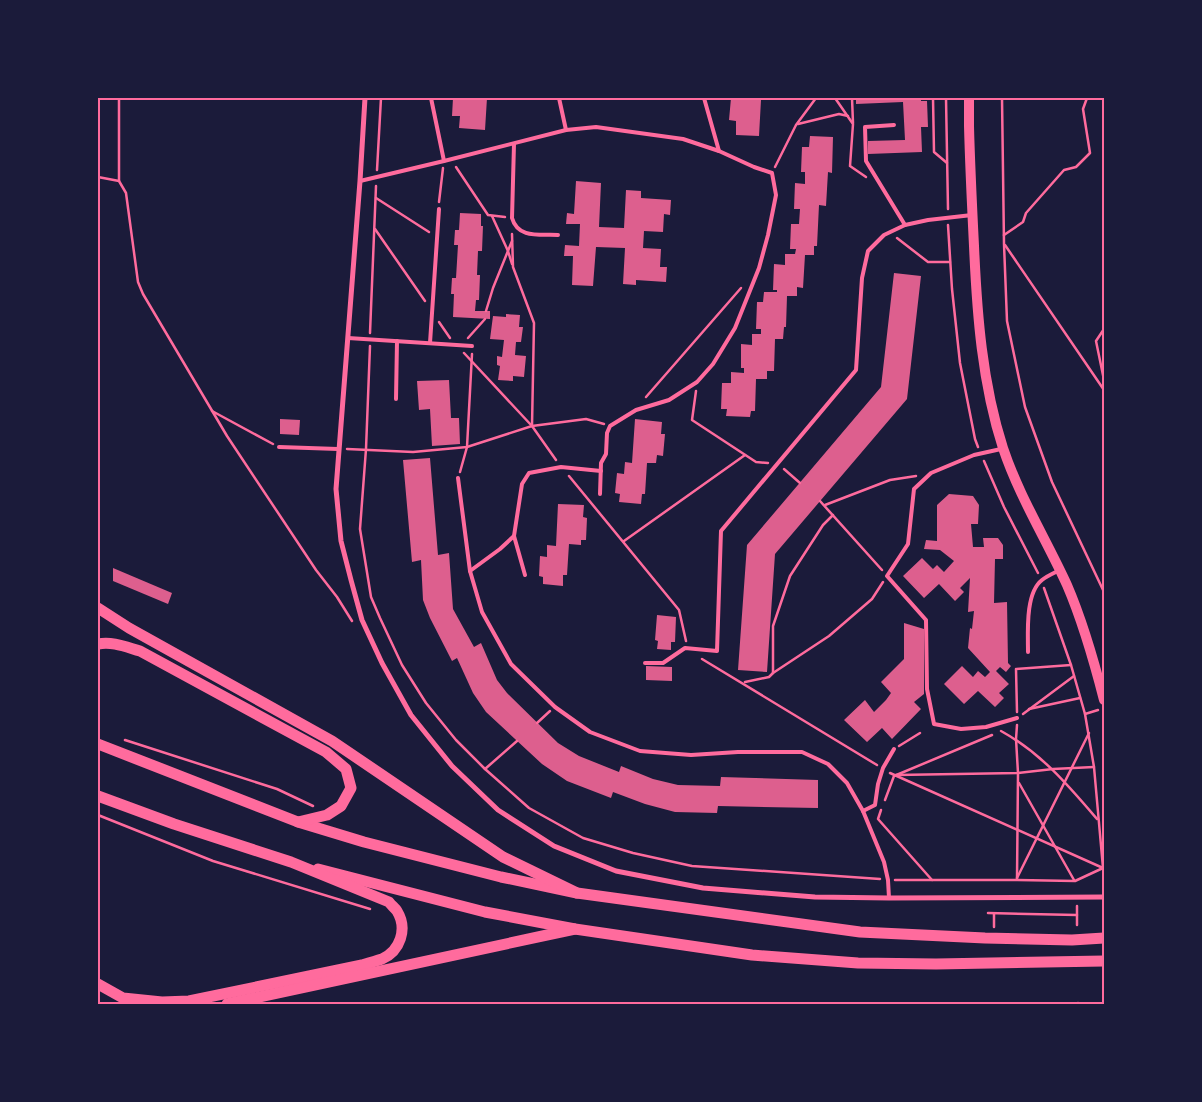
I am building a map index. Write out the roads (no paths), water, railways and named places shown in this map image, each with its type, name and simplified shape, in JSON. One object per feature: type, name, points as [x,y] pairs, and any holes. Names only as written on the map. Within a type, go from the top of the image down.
[{"type":"main road","points":[[969,98],[976,300],[982,352],[994,414],[1003,448],[1015,479],[1060,570],[1079,616],[1093,657],[1104,700]]},
{"type":"main road","points":[[98,608],[129,628],[332,741],[503,857],[577,893]]},
{"type":"main road","points":[[98,644],[118,644],[140,651],[326,752],[346,769],[351,788],[341,806],[327,815],[298,822]]},
{"type":"main road","points":[[98,744],[298,822],[364,842],[501,877],[577,893],[860,932],[985,938],[1072,940],[1104,938]]},
{"type":"main road","points":[[98,796],[174,824],[290,862],[485,912],[575,929],[752,955],[858,962],[936,964],[1104,961]]},
{"type":"main road","points":[[98,984],[123,998],[162,1002],[189,1001],[362,965],[383,958],[395,950],[401,938],[402,924],[397,912],[388,902],[290,862]]},
{"type":"main road","points":[[227,1004],[575,929]]},
{"type":"street","points":[[365,98],[338,449],[336,489],[341,541],[362,620],[382,664],[411,715],[452,766],[498,810],[554,846],[616,871],[703,888],[815,898],[1104,897]]},
{"type":"lane","points":[[431,98],[444,161]]},
{"type":"lane","points":[[559,98],[566,130]]},
{"type":"lane","points":[[704,98],[719,151]]},
{"type":"lane","points":[[894,125],[865,127],[866,161],[905,225]]},
{"type":"lane","points":[[360,181],[566,130],[596,127],[683,139],[719,151],[772,173],[776,195],[768,235],[759,268],[735,328],[713,364],[697,382],[669,400],[636,410],[610,426],[606,433],[606,454],[601,463],[600,494]]},
{"type":"lane","points":[[514,144],[512,218],[514,225],[520,231],[526,233],[558,235]]},
{"type":"lane","points":[[430,343],[438,209]]},
{"type":"lane","points":[[645,663],[663,663],[685,648],[717,650],[721,532],[856,370],[862,278],[868,251],[884,235],[905,225],[928,220],[972,215]]},
{"type":"lane","points":[[348,338],[472,346]]},
{"type":"lane","points":[[396,399],[397,341]]},
{"type":"lane","points":[[279,447],[338,449]]},
{"type":"lane","points":[[1003,448],[974,455],[931,473],[914,488],[908,544],[887,576],[926,620],[927,689],[934,724],[961,729],[986,727],[1017,718]]},
{"type":"lane","points":[[526,575],[514,536],[522,484],[530,473],[561,467],[601,471]]},
{"type":"lane","points":[[458,478],[470,571],[482,612],[511,664],[555,707],[590,732],[640,751],[690,755],[738,752],[802,752],[828,764],[847,783],[862,811],[884,862],[889,898]]},
{"type":"lane","points":[[470,571],[514,536]]},
{"type":"lane","points":[[1028,652],[1029,616],[1034,590],[1042,580],[1060,570]]},
{"type":"lane","points":[[862,811],[875,805],[878,784],[883,768],[894,749]]}]
